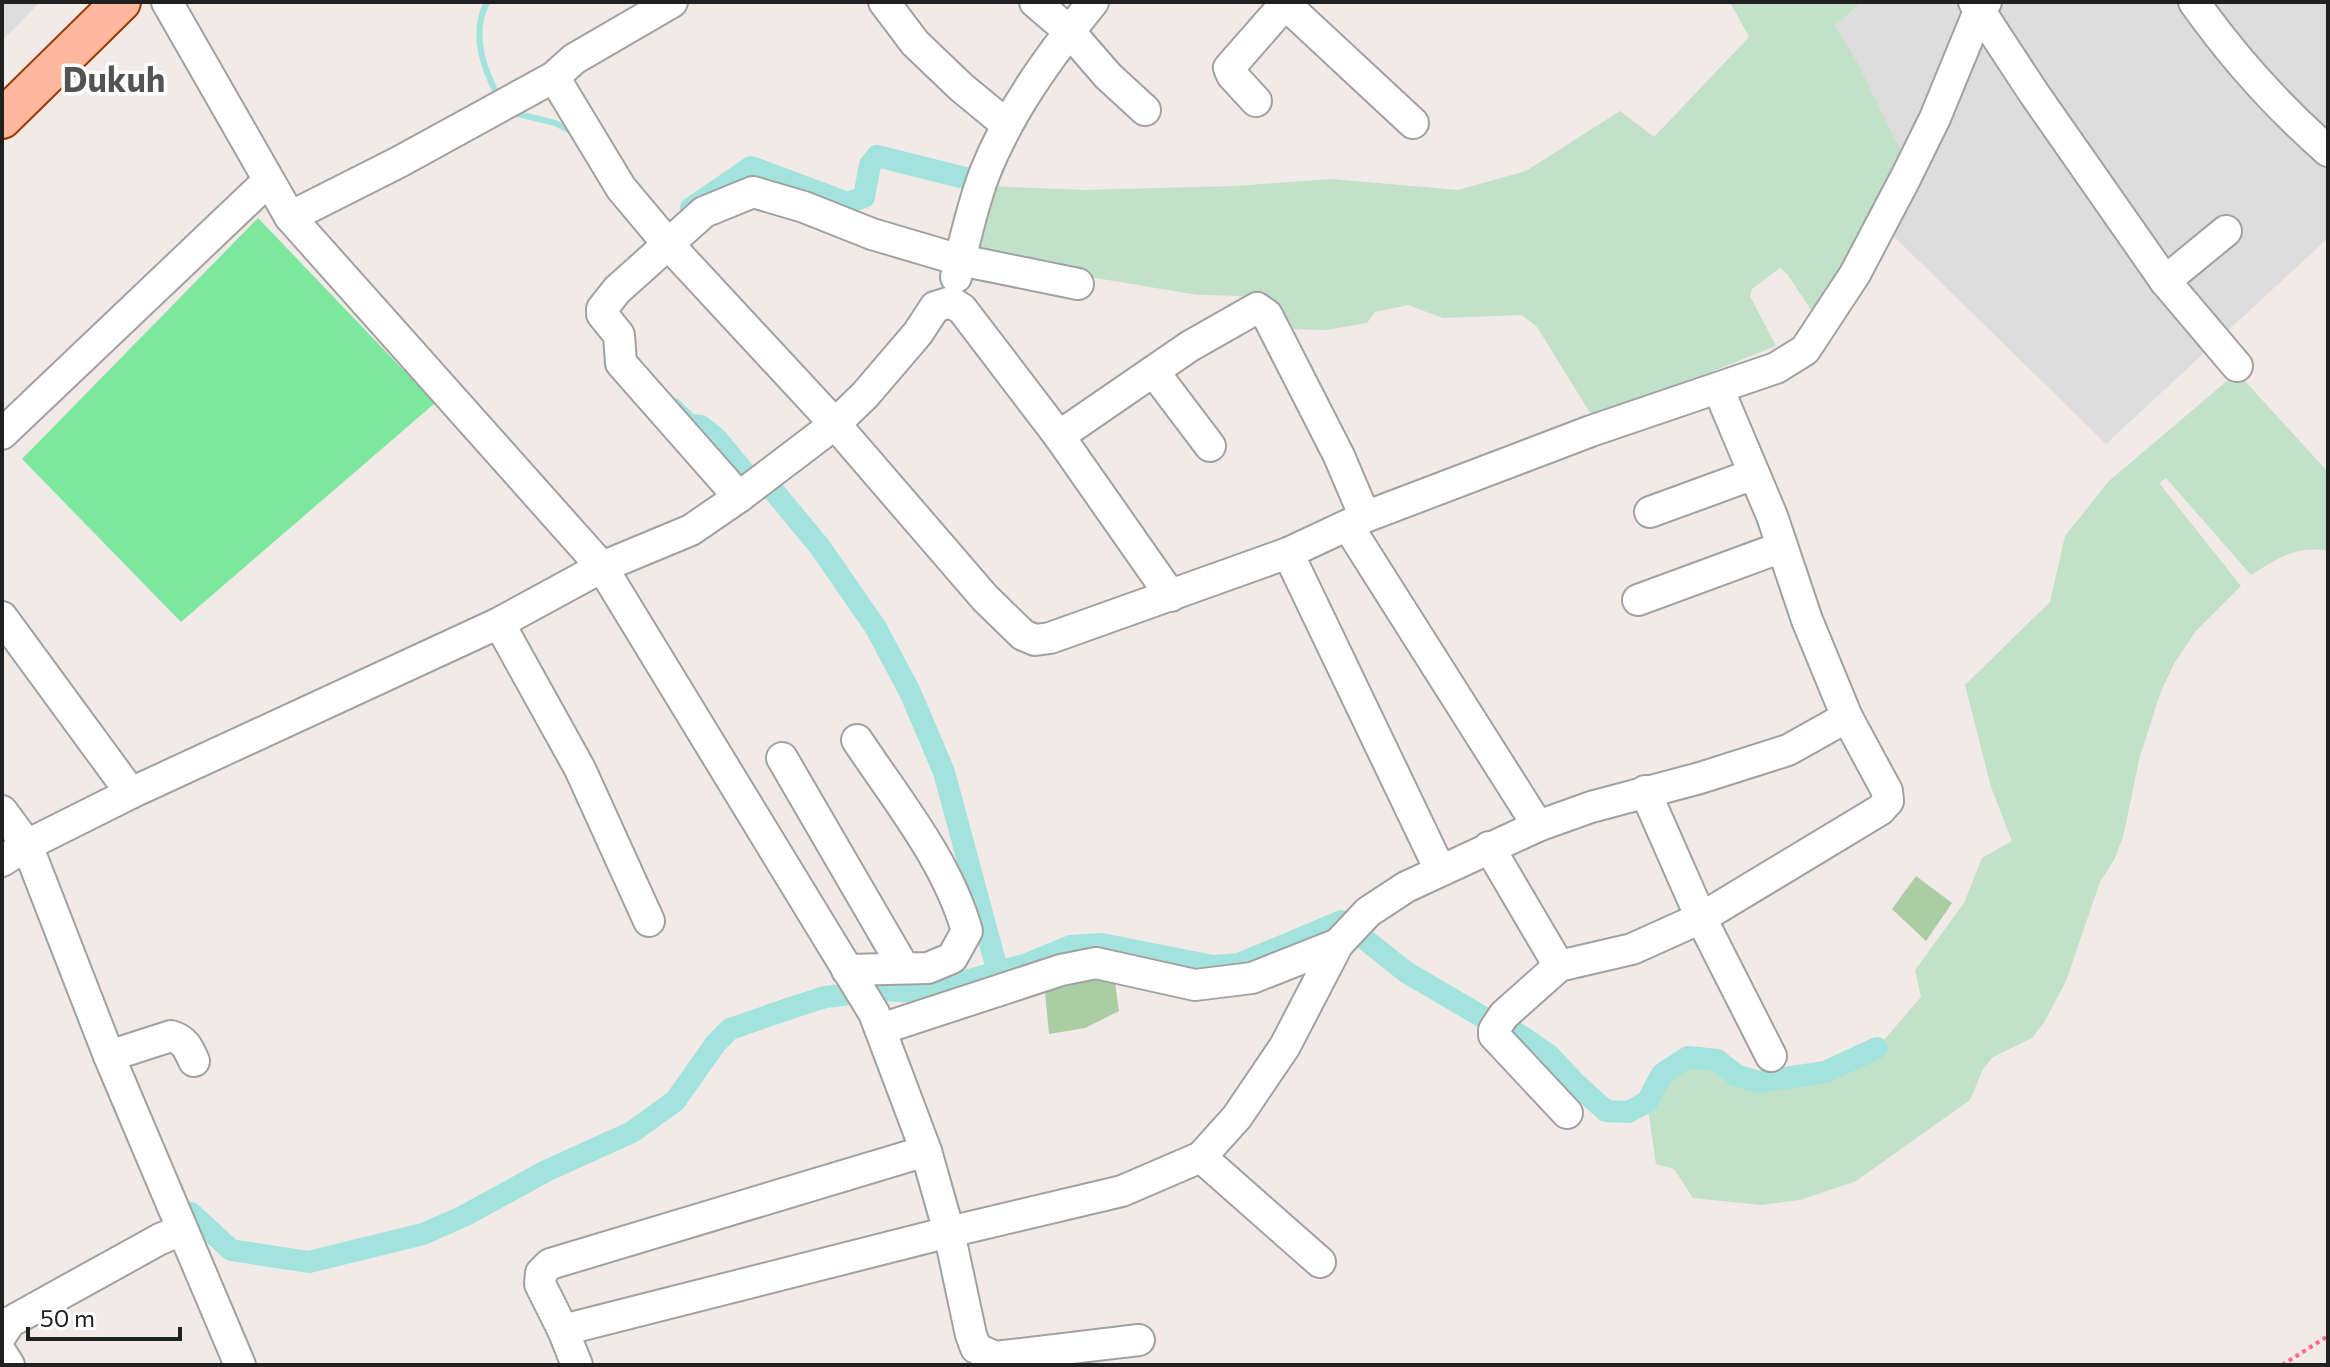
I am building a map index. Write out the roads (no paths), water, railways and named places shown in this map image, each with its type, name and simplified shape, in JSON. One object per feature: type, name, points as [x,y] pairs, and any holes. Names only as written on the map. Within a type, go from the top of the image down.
[{"type":"main road","points":[[2,119],[121,2]]},
{"type":"street","points":[[167,2],[290,217],[602,567],[878,1021],[926,1151],[976,1348],[999,1361],[1139,1340]]},
{"type":"street","points":[[884,2],[915,43],[1007,125]]},
{"type":"street","points":[[1035,2],[1069,31],[1108,76],[1145,110]]},
{"type":"street","points":[[951,302],[983,176],[1007,125],[1036,77],[1093,2]]},
{"type":"street","points":[[2194,2],[2216,33],[2289,117],[2328,151]]},
{"type":"street","points":[[1256,101],[1229,68],[1284,3],[1413,123]]},
{"type":"street","points":[[1980,5],[2165,281],[2237,366]]},
{"type":"street","points":[[554,77],[621,188],[668,244],[835,424],[985,598],[1023,635],[1035,640],[1050,638],[1288,553],[1356,521],[1591,431],[1776,368],[1805,350],[1855,274],[1912,165],[1935,118],[1980,5]]},
{"type":"street","points":[[290,217],[399,162],[554,77],[574,59],[654,6]]},
{"type":"street","points":[[2,434],[268,181]]},
{"type":"street","points":[[739,497],[621,363],[620,348],[602,314],[602,309],[617,290],[704,212],[753,192],[804,207],[872,234],[960,260],[1078,284]]},
{"type":"street","points":[[2165,281],[2226,231]]},
{"type":"street","points":[[14,853],[131,793],[499,623],[602,567],[691,530],[835,424],[882,374],[935,307],[951,302],[962,309],[1059,436],[1171,596]]},
{"type":"street","points":[[1059,436],[1215,330],[1254,308],[1264,311],[1339,456],[1356,521],[1538,826]]},
{"type":"street","points":[[1154,372],[1210,446]]},
{"type":"street","points":[[1567,1113],[1494,1035],[1499,1022],[1559,966],[1632,949],[1701,918],[1880,810],[1888,801],[1887,791],[1847,717],[1807,620],[1754,474],[1718,388]]},
{"type":"street","points":[[1650,512],[1754,474]]},
{"type":"street","points":[[1638,600],[1782,547]]},
{"type":"street","points":[[1288,553],[1440,870]]},
{"type":"street","points":[[2,617],[131,793]]},
{"type":"street","points":[[499,623],[580,769],[649,921]]},
{"type":"street","points":[[878,1021],[1096,963],[1195,985],[1252,978],[1344,935],[1385,900],[1489,847],[1538,826],[1645,791],[1700,778],[1788,750],[1847,717]]},
{"type":"street","points":[[852,979],[904,968],[928,968],[952,958],[967,931],[958,901],[925,842],[857,740]]},
{"type":"street","points":[[782,758],[904,968]]},
{"type":"street","points":[[1645,791],[1701,918],[1771,1056]]},
{"type":"street","points":[[2,811],[14,853],[109,1056],[240,1365]]},
{"type":"street","points":[[1489,847],[1559,966]]},
{"type":"street","points":[[563,1330],[1122,1191],[1201,1157],[1237,1117],[1285,1046],[1344,935]]},
{"type":"street","points":[[109,1056],[171,1036],[180,1038],[194,1061]]},
{"type":"street","points":[[577,1365],[540,1284],[541,1273],[550,1264],[926,1151]]},
{"type":"street","points":[[1201,1157],[1320,1262]]},
{"type":"street","points":[[2,1334],[10,1322],[160,1239],[182,1230]]},
{"type":"street","points":[[2,1354],[9,1365]]},
{"type":"waterway","points":[[487,2],[480,24],[481,48],[496,92]]},
{"type":"waterway","points":[[510,112],[555,123],[571,131]]},
{"type":"waterway","points":[[691,208],[751,167],[848,203],[864,197],[870,165],[877,156],[973,180]]},
{"type":"waterway","points":[[673,409],[688,424],[701,426],[716,438],[745,473]]},
{"type":"waterway","points":[[761,487],[772,489],[820,547],[876,628],[910,692],[944,772],[998,973]]},
{"type":"waterway","points":[[191,1213],[231,1250],[309,1262],[423,1234],[464,1216],[546,1171],[632,1132],[675,1101],[716,1043],[730,1029],[825,997],[883,990],[917,992],[951,985],[1027,964],[1071,946],[1101,944],[1213,966],[1239,964],[1342,921],[1406,972],[1481,1016],[1512,1030],[1549,1055],[1606,1111],[1628,1112],[1647,1102],[1662,1074],[1688,1057],[1717,1060],[1736,1075],[1758,1082],[1825,1072],[1877,1048]]},
{"type":"district","name":"Dukuh","points":[[114,78]]}]
